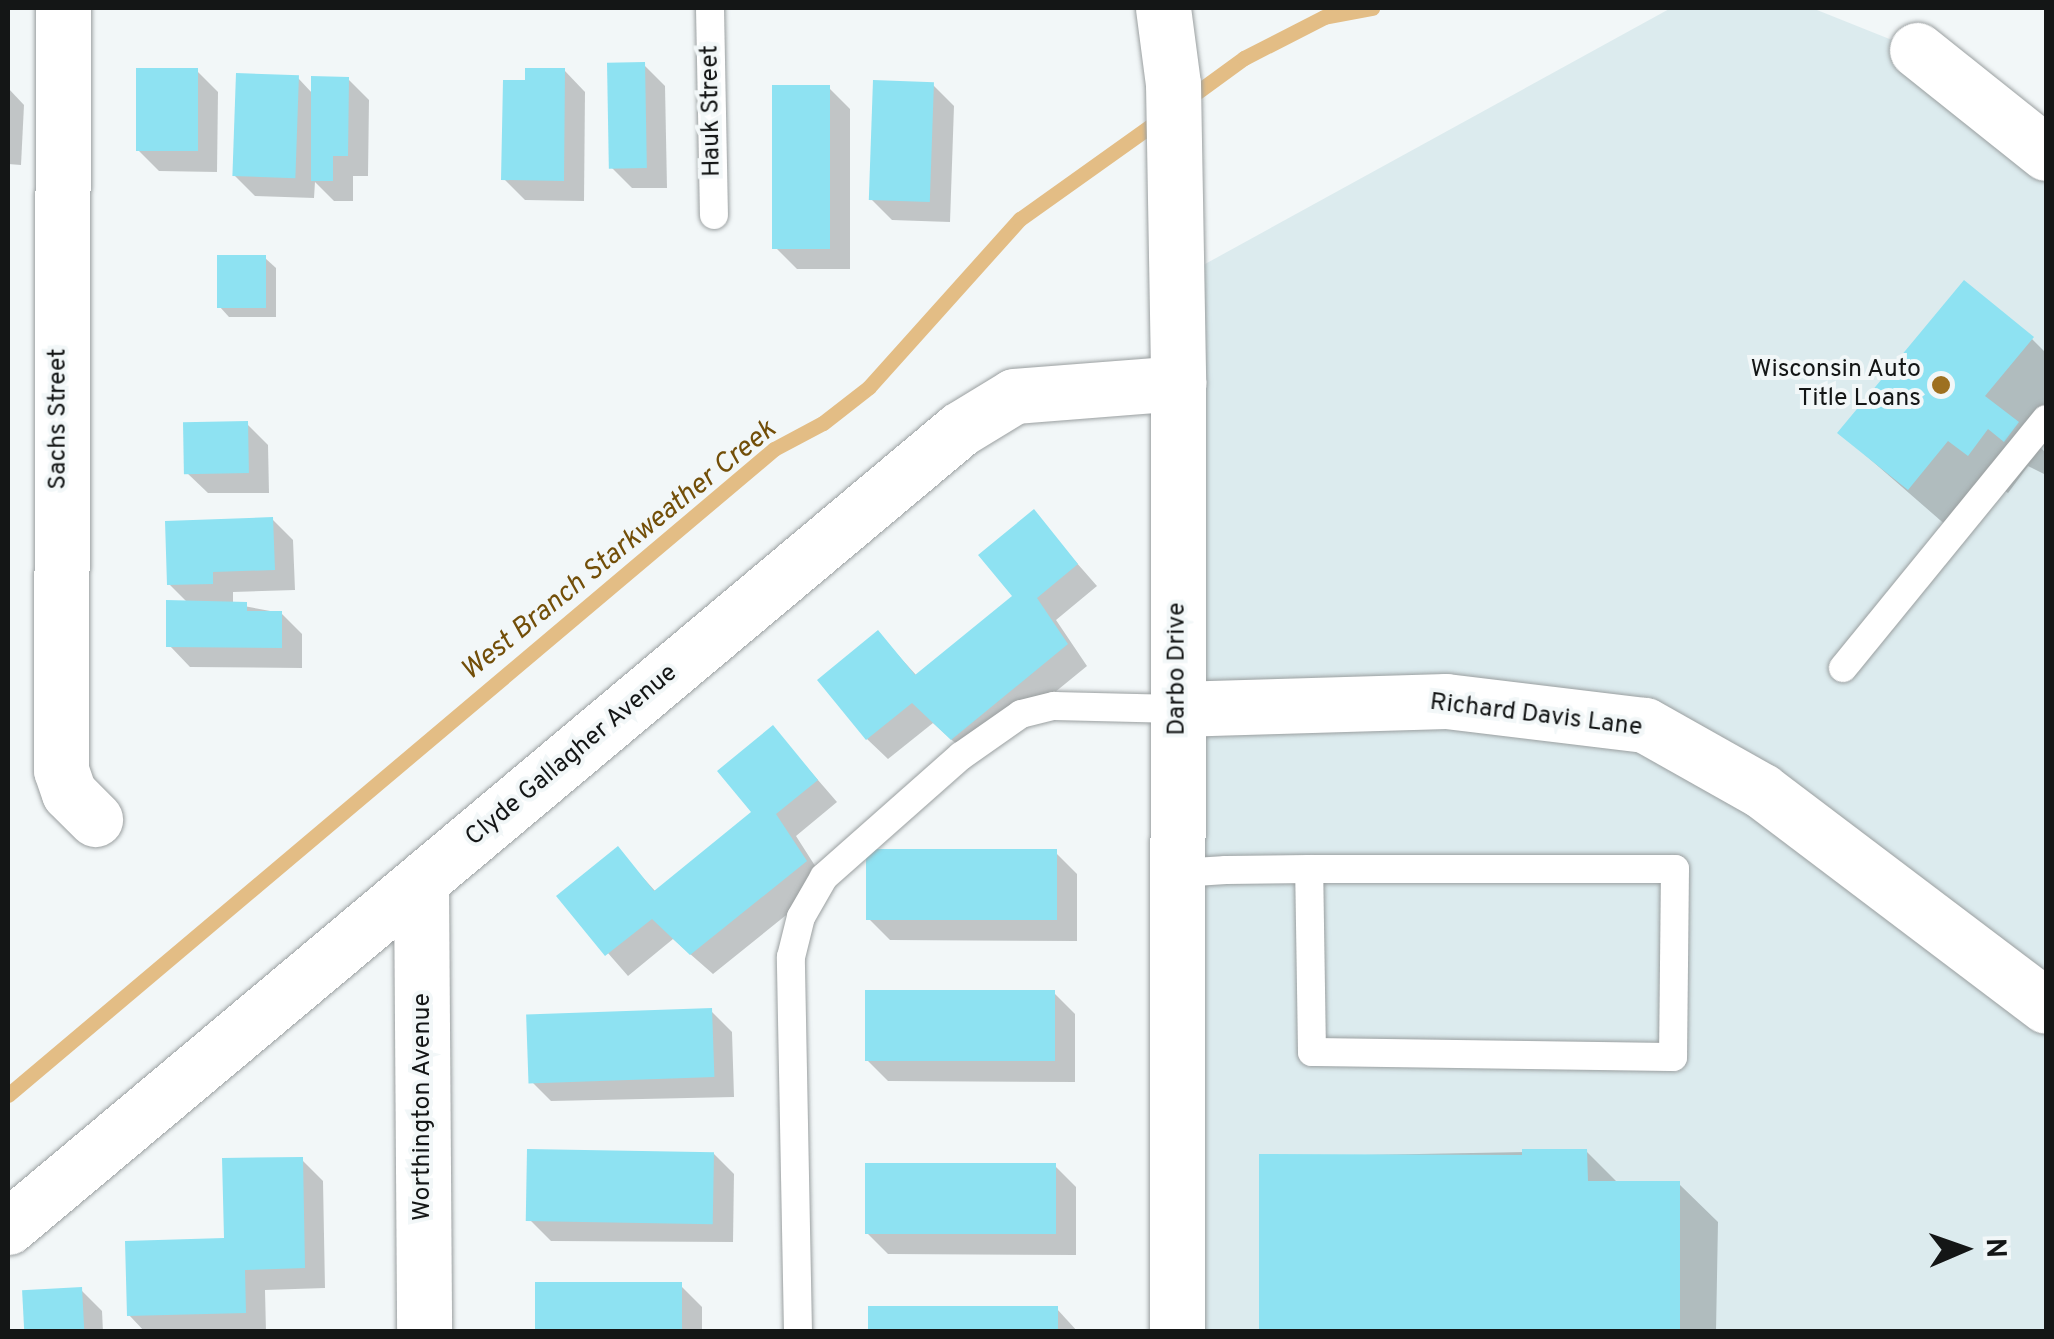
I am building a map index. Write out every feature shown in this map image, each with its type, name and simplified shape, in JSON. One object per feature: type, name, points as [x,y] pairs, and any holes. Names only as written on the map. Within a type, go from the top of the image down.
[{"type":"street","name":"Sachs Street","points":[[63,8],[61,770],[69,793],[94,819]]},
{"type":"street","name":"Darbo Drive","points":[[1163,8],[1173,84],[1171,149],[1178,382],[1176,1332]]},
{"type":"street","points":[[1917,50],[2046,153]]},
{"type":"street","name":"Clyde Gallagher Avenue","points":[[8,1227],[960,428],[1014,396],[1178,382]]},
{"type":"street","name":"Richard Davis Lane","points":[[1177,709],[1446,701],[1644,724],[1762,791],[2046,1006]]},
{"type":"street","name":"Worthington Avenue","points":[[421,882],[424,1332]]},
{"type":"lane","name":"Hauk Street","points":[[710,8],[714,215]]},
{"type":"lane","points":[[1843,668],[2046,419]]},
{"type":"lane","points":[[798,1332],[791,957],[801,916],[824,877],[961,756],[1021,714],[1054,706],[1177,709]]},
{"type":"lane","points":[[1179,873],[1309,870],[1675,869],[1674,1056],[1312,1052],[1309,870]]},
{"type":"shaded area","points":[[1671,8],[1812,8],[1917,50],[2046,153],[2046,1331],[1177,1331],[1176,280]]},
{"type":"building","points":[[645,62],[647,168],[609,169],[607,63]]},
{"type":"building","points":[[136,68],[198,68],[198,151],[136,151]]},
{"type":"building","points":[[525,68],[565,68],[564,181],[501,180],[503,80],[525,80]]},
{"type":"building","points":[[236,73],[299,75],[295,178],[232,176]]},
{"type":"building","points":[[311,76],[349,77],[348,156],[333,156],[333,181],[311,181]]},
{"type":"building","points":[[873,80],[934,82],[930,202],[869,200]]},
{"type":"building","points":[[772,85],[830,85],[830,249],[772,249]]},
{"type":"building","points":[[217,255],[266,255],[266,308],[217,308]]},
{"type":"building","points":[[1964,280],[2034,337],[1985,396],[2019,422],[2004,442],[1988,429],[1968,456],[1948,441],[1908,490],[1837,433]]},
{"type":"building","points":[[248,421],[249,473],[184,474],[183,422]]},
{"type":"building","points":[[1034,509],[1078,564],[1037,598],[1068,644],[951,740],[912,703],[866,740],[817,680],[878,630],[915,675],[1012,596],[978,555]]},
{"type":"building","points":[[273,517],[275,570],[213,572],[213,584],[167,585],[165,521]]},
{"type":"building","points":[[166,600],[247,602],[247,611],[282,611],[282,648],[166,647]]},
{"type":"building","points":[[773,725],[818,780],[776,814],[807,861],[690,955],[652,919],[605,956],[556,896],[618,846],[654,891],[751,812],[717,771]]},
{"type":"building","points":[[866,849],[1057,849],[1057,920],[866,920]]},
{"type":"building","points":[[865,990],[1055,990],[1055,1061],[865,1061]]},
{"type":"building","points":[[712,1008],[714,1077],[529,1083],[526,1014]]},
{"type":"building","points":[[527,1149],[714,1152],[713,1224],[526,1221]]},
{"type":"building","points":[[1522,1149],[1587,1149],[1588,1181],[1680,1181],[1680,1332],[1259,1332],[1259,1154],[1522,1155]]},
{"type":"building","points":[[303,1157],[305,1268],[245,1270],[246,1313],[127,1316],[125,1241],[224,1238],[222,1158]]},
{"type":"building","points":[[865,1163],[1056,1163],[1056,1234],[865,1234]]},
{"type":"building","points":[[535,1282],[682,1282],[682,1332],[535,1332]]},
{"type":"building","points":[[82,1287],[84,1332],[24,1332],[22,1290]]},
{"type":"building","points":[[868,1306],[1058,1306],[1058,1332],[868,1332]]},
{"type":"waterway","name":"West Branch Starkweather Creek","points":[[1185,101],[1244,58],[1324,17],[1372,8]]},
{"type":"waterway","name":"West Branch Starkweather Creek","points":[[8,1095],[774,449],[823,423],[869,387],[1020,219],[1163,117]]},
{"type":"place","name":"Wisconsin Auto Title Loans","points":[[1941,385]]}]
